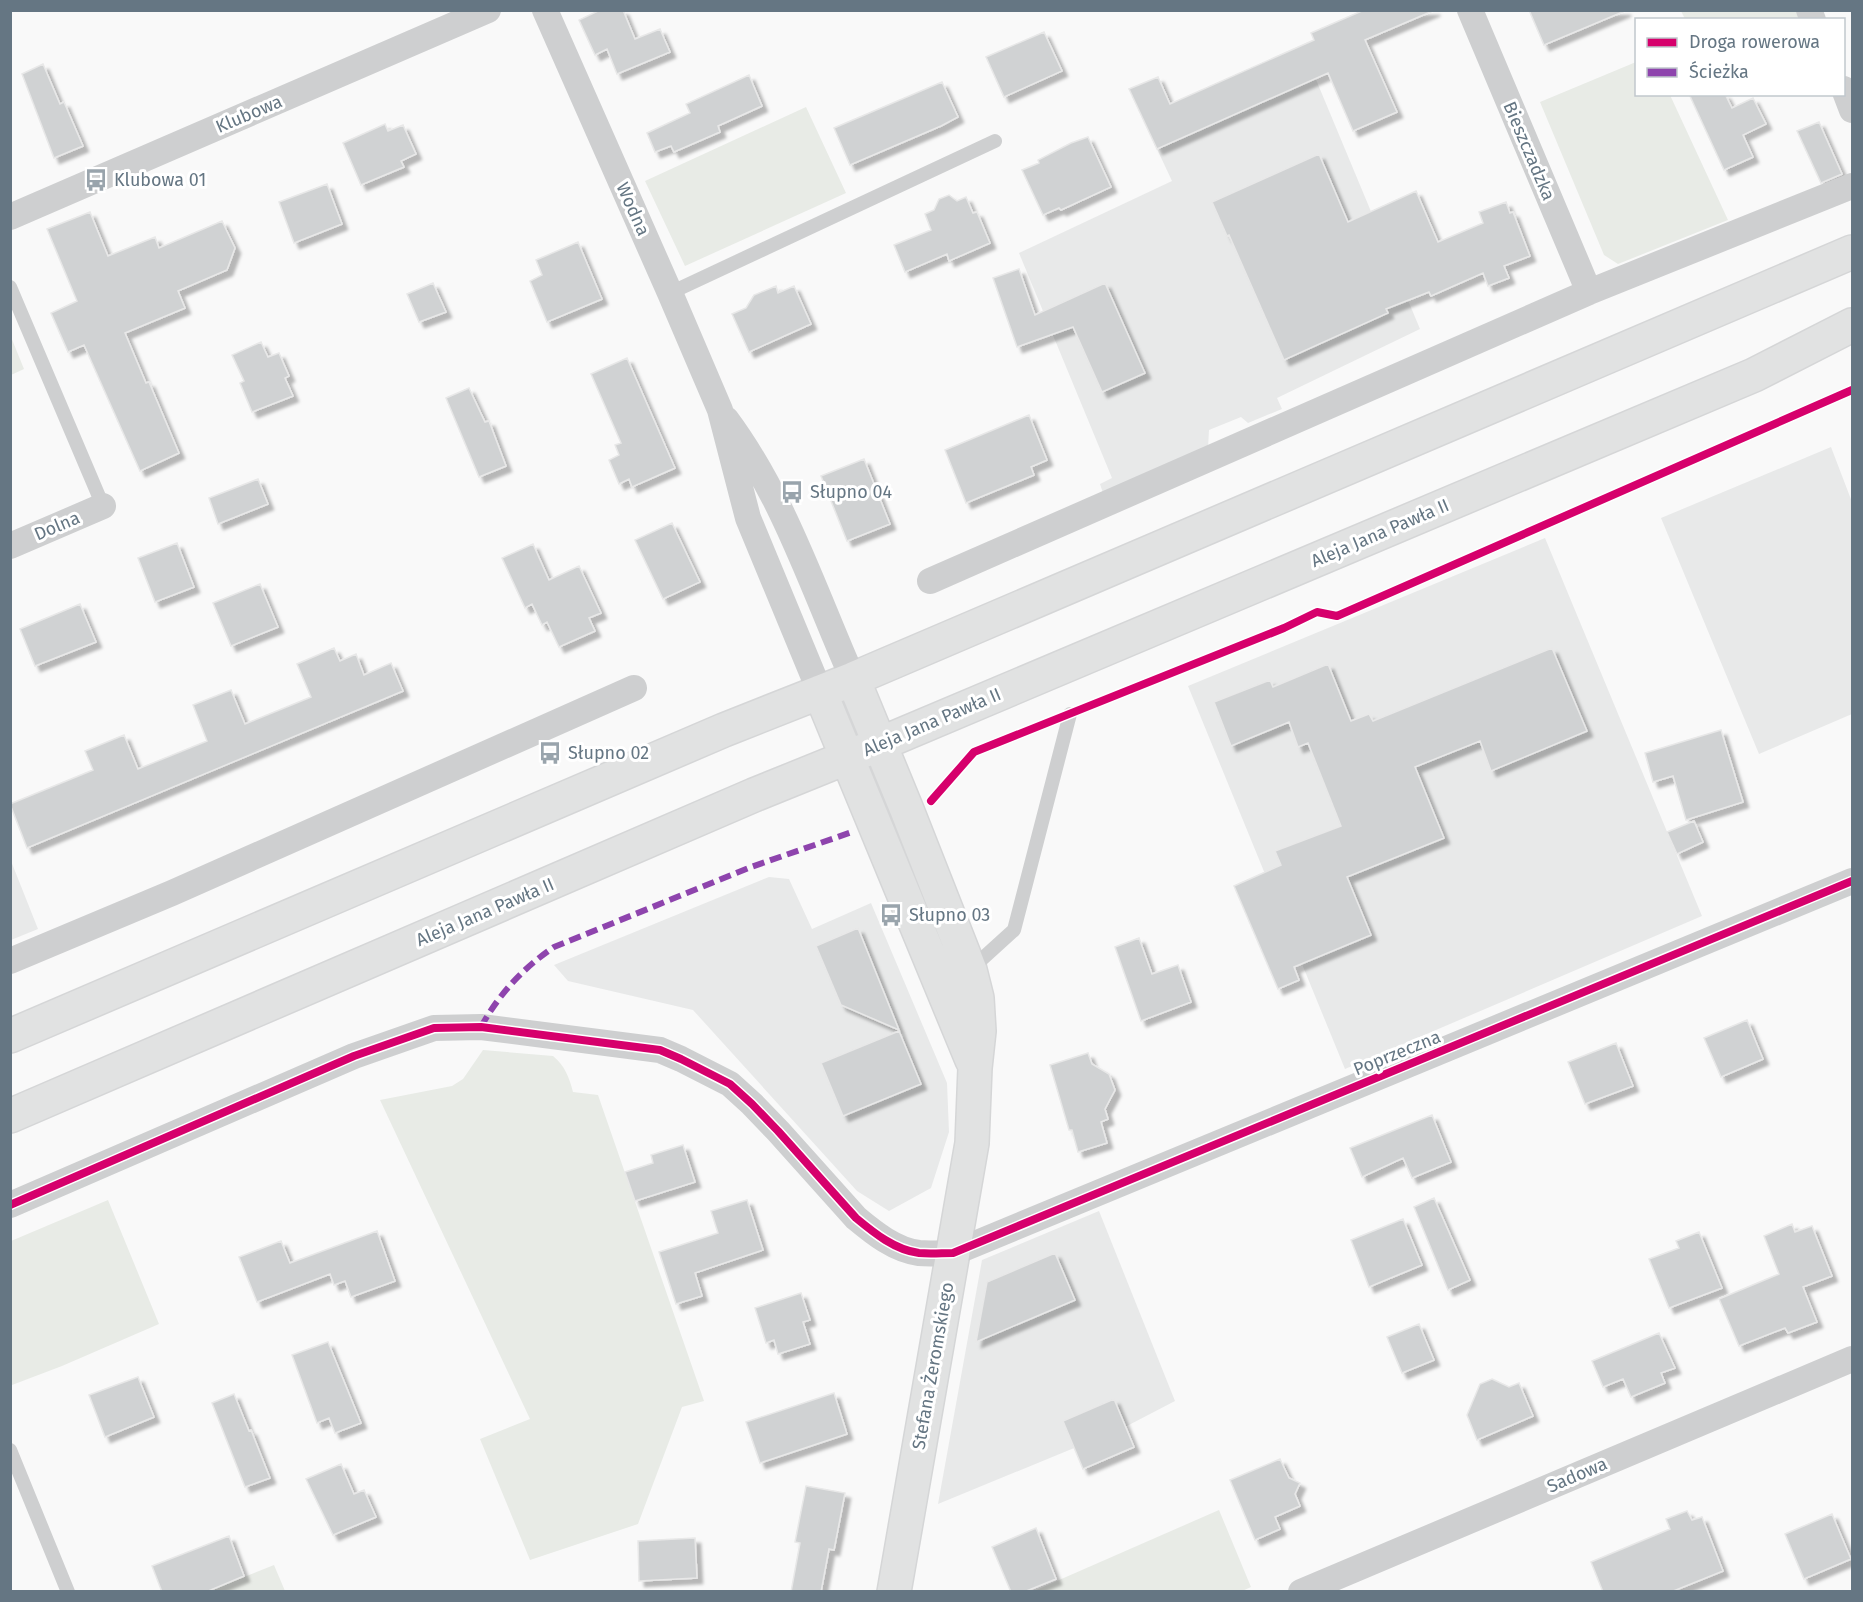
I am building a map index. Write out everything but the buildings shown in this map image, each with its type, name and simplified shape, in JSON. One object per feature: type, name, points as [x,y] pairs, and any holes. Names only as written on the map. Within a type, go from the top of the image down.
[{"type":"main road","points":[[10,1036],[724,730],[853,680],[1852,252]]},
{"type":"main road","name":"Aleja Jana Pawła II","points":[[10,1116],[745,799],[1754,375],[1852,325]]},
{"type":"main road","name":"Stefana Żeromskiego","points":[[853,680],[970,970],[977,998],[979,1031],[972,1143],[894,1592]]},
{"type":"main road","name":"Stefana Żeromskiego","points":[[820,692],[975,1068]]},
{"type":"street","name":"Klubowa","points":[[10,217],[488,10]]},
{"type":"street","name":"Wodna","points":[[545,10],[720,410],[748,518],[820,692]]},
{"type":"street","name":"Bieszczadzka","points":[[1470,10],[1589,292]]},
{"type":"street","points":[[1845,92],[1852,110]]},
{"type":"street","points":[[930,581],[1589,292],[1852,186]]},
{"type":"street","name":"Wodna","points":[[720,410],[750,450],[777,500],[853,680]]},
{"type":"street","name":"Dolna","points":[[10,546],[102,506]]},
{"type":"street","points":[[10,961],[172,893],[634,688]]},
{"type":"street","name":"Poprzeczna","points":[[953,1253],[1852,881]]},
{"type":"street","points":[[10,1204],[354,1056],[434,1028],[481,1027],[660,1050],[681,1059],[730,1084],[752,1104],[856,1218],[873,1232],[895,1245],[918,1252],[953,1253]]},
{"type":"street","name":"Sadowa","points":[[1301,1592],[1852,1359]]},
{"type":"lane","points":[[670,293],[995,141]]},
{"type":"lane","points":[[10,287],[102,506]]},
{"type":"lane","points":[[970,970],[1014,930],[1070,714]]},
{"type":"lane","points":[[10,1450],[68,1592]]},
{"type":"shaded area","points":[[1681,11],[1798,11],[1801,18],[1684,18]]},
{"type":"shaded area","points":[[1302,46],[1420,329],[1277,398],[1282,409],[1248,423],[1241,417],[1209,430],[1208,448],[1104,496],[1100,484],[1112,478],[1019,253],[1172,181],[1142,117]]},
{"type":"shaded area","points":[[1635,62],[1635,96],[1670,96],[1728,220],[1618,264],[1604,255],[1540,102]]},
{"type":"shaded area","points":[[806,107],[846,193],[685,266],[645,181]]},
{"type":"shaded area","points":[[11,337],[24,369],[10,375]]},
{"type":"shaded area","points":[[1831,447],[1852,502],[1852,714],[1759,754],[1661,518]]},
{"type":"shaded area","points":[[1545,538],[1702,916],[1345,1069],[1188,686]]},
{"type":"shaded area","points":[[11,861],[38,929],[10,940]]},
{"type":"shaded area","points":[[769,877],[789,879],[812,929],[871,903],[947,1083],[949,1132],[931,1188],[889,1211],[857,1191],[693,1010],[568,981],[554,965]]},
{"type":"shaded area","points":[[483,1050],[553,1056],[566,1072],[573,1092],[598,1095],[704,1401],[682,1407],[638,1524],[530,1560],[480,1439],[530,1419],[380,1100],[452,1086],[463,1079]]},
{"type":"shaded area","points":[[108,1200],[159,1324],[12,1385],[11,1241]]},
{"type":"shaded area","points":[[1099,1211],[1175,1401],[1125,1427],[938,1504],[982,1260]]},
{"type":"shaded area","points":[[1219,1510],[1251,1587],[1240,1592],[1034,1591]]},
{"type":"shaded area","points":[[274,1565],[285,1591],[206,1592]]},
{"type":"marked path","points":[[481,1027],[513,982],[554,947],[751,867],[852,832]]},
{"type":"cycle path","points":[[931,801],[974,752],[1284,628],[1317,612],[1337,616],[1852,390]]},
{"type":"cycle path","points":[[10,1205],[354,1056],[434,1028],[481,1027],[660,1050],[681,1059],[730,1084],[778,1131],[856,1218],[878,1235],[893,1245],[910,1251],[953,1253],[1852,881]]},
{"type":"place","name":"Klubowa 01","points":[[96,180]]},
{"type":"place","name":"Słupno 04","points":[[792,492]]},
{"type":"place","name":"Słupno 02","points":[[550,753]]},
{"type":"place","name":"Słupno 03","points":[[891,915]]}]
